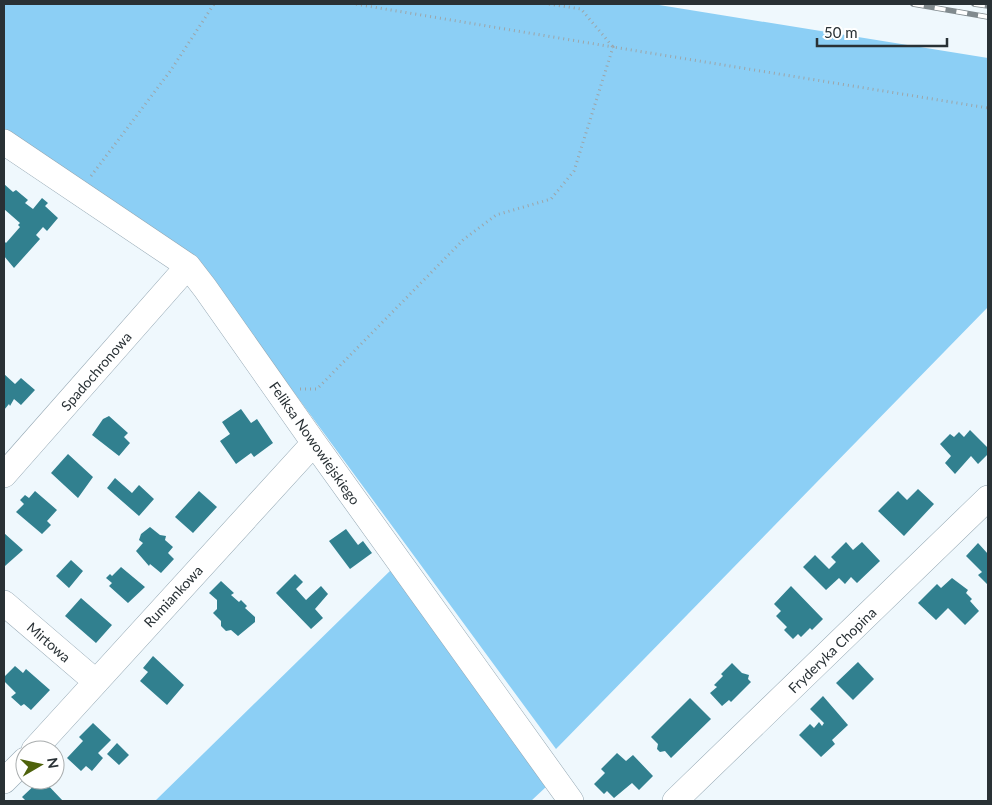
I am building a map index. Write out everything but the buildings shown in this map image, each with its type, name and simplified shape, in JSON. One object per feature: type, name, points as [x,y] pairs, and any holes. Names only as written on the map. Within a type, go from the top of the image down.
[{"type":"street","name":"Feliksa Nowowiejskiego","points":[[4,142],[188,266],[571,801]]},
{"type":"street","name":"Spadochronowa","points":[[6,468],[188,266]]},
{"type":"street","name":"Rumiankowa","points":[[43,740],[314,443]]},
{"type":"street","name":"Fryderyka Chopina","points":[[675,801],[987,501]]},
{"type":"street","name":"Mirtowa","points":[[4,603],[95,681]]},
{"type":"street","points":[[4,781],[15,770]]},
{"type":"path","points":[[79,192],[172,70],[214,4]]},
{"type":"path","points":[[355,4],[988,108]]},
{"type":"path","points":[[549,4],[581,9],[613,47]]},
{"type":"path","points":[[282,398],[302,388],[317,390],[464,239],[496,215],[551,199],[574,171],[613,47]]},
{"type":"shaded area","points":[[4,4],[653,4],[988,58],[988,307],[556,749],[207,274],[4,131]]},
{"type":"shaded area","points":[[394,567],[547,786],[531,801],[155,801]]},
{"type":"railway","points":[[913,4],[988,17]]},
{"type":"railway","points":[[974,4],[988,6]]}]
